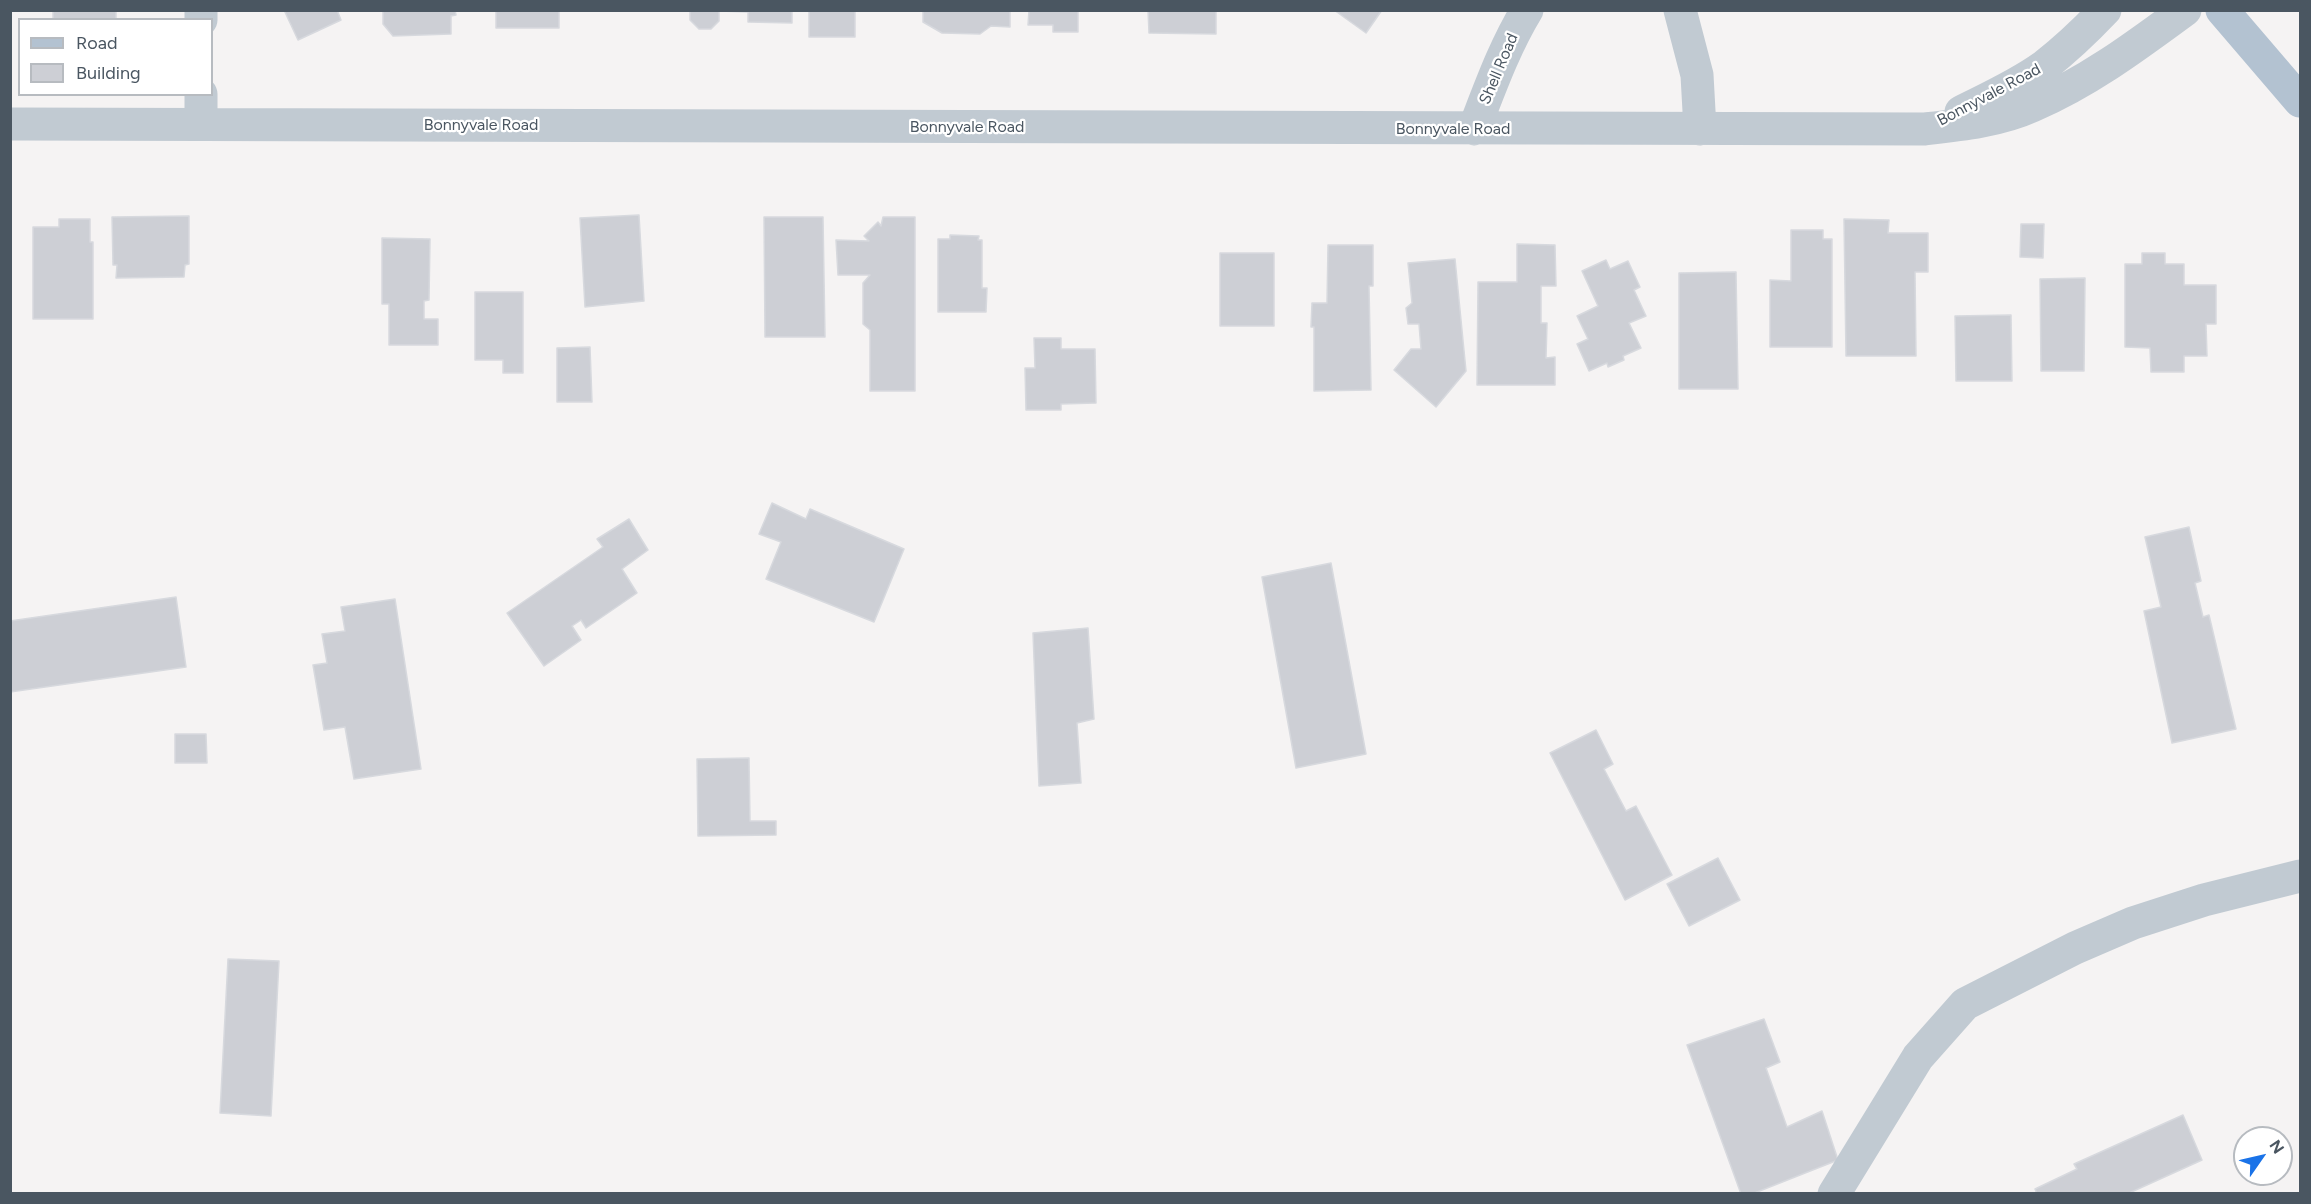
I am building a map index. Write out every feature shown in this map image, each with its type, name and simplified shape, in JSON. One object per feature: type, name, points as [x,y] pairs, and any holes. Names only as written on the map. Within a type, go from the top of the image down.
[{"type":"main road","points":[[2222,10],[2301,101]]},
{"type":"street","name":"Shell Road","points":[[1474,129],[1512,34],[1527,10]]},
{"type":"street","points":[[1680,10],[1697,75],[1700,129]]},
{"type":"street","name":"Bonnyvale Road","points":[[1924,129],[1993,96],[2042,68],[2085,31],[2105,10]]},
{"type":"street","name":"Bonnyvale Road","points":[[10,124],[201,109],[1474,129],[1924,129],[1974,123],[2031,107],[2088,78],[2136,47],[2185,10]]},
{"type":"street","points":[[1834,1194],[1918,1057],[1965,1004],[2074,948],[2133,922],[2204,900],[2301,876]]},
{"type":"building","points":[[53,10],[116,10],[116,18],[53,18]]},
{"type":"building","points":[[284,10],[337,10],[341,20],[298,40]]},
{"type":"building","points":[[383,10],[455,10],[456,15],[451,16],[451,34],[393,36],[383,24]]},
{"type":"building","points":[[496,10],[559,10],[559,28],[496,28]]},
{"type":"building","points":[[690,10],[792,10],[792,23],[748,22],[748,12],[719,11],[719,21],[711,29],[699,29],[690,20]]},
{"type":"building","points":[[809,10],[855,10],[855,37],[809,37]]},
{"type":"building","points":[[923,10],[1010,10],[1010,27],[991,26],[980,34],[942,33],[923,22]]},
{"type":"building","points":[[1029,10],[1078,10],[1078,32],[1053,32],[1053,25],[1028,25]]},
{"type":"building","points":[[1148,10],[1216,10],[1216,34],[1149,33]]},
{"type":"building","points":[[1334,10],[1382,10],[1366,33]]},
{"type":"building","points":[[639,215],[644,301],[585,307],[580,218]]},
{"type":"building","points":[[189,216],[189,264],[185,265],[184,277],[116,278],[117,265],[113,265],[112,217]]},
{"type":"building","points":[[764,217],[823,217],[825,337],[765,337]]},
{"type":"building","points":[[883,217],[915,217],[915,391],[870,391],[870,330],[863,324],[863,283],[870,275],[838,275],[836,240],[869,241],[864,236],[878,222],[881,226]]},
{"type":"building","points":[[59,219],[90,219],[90,242],[93,242],[93,319],[33,319],[33,227],[59,227]]},
{"type":"building","points":[[1844,219],[1889,220],[1888,233],[1928,233],[1928,272],[1915,272],[1916,356],[1846,356]]},
{"type":"building","points":[[2021,224],[2044,224],[2043,258],[2020,257]]},
{"type":"building","points":[[1791,230],[1823,230],[1823,239],[1832,239],[1832,347],[1770,347],[1770,280],[1791,281]]},
{"type":"building","points":[[950,235],[979,236],[978,240],[982,240],[982,288],[987,288],[986,312],[938,312],[938,239],[950,239]]},
{"type":"building","points":[[382,238],[430,239],[429,300],[424,301],[424,319],[438,319],[438,345],[389,345],[389,304],[382,304]]},
{"type":"building","points":[[1517,244],[1555,245],[1556,286],[1541,286],[1541,323],[1547,323],[1546,358],[1555,357],[1555,385],[1477,385],[1478,282],[1517,282]]},
{"type":"building","points":[[1328,245],[1373,245],[1373,286],[1369,286],[1371,390],[1314,391],[1312,303],[1327,303]]},
{"type":"building","points":[[1220,253],[1274,253],[1274,326],[1220,326]]},
{"type":"building","points":[[2142,253],[2165,253],[2165,264],[2184,264],[2184,285],[2216,285],[2216,324],[2206,324],[2207,356],[2184,356],[2184,372],[2151,372],[2150,348],[2125,347],[2125,264],[2142,264]]},
{"type":"building","points":[[1455,259],[1466,371],[1436,407],[1394,370],[1411,349],[1421,349],[1419,324],[1408,324],[1406,308],[1412,303],[1408,263]]},
{"type":"building","points":[[1606,260],[1610,269],[1628,261],[1640,287],[1634,290],[1646,316],[1629,323],[1641,348],[1623,356],[1624,360],[1608,367],[1607,363],[1589,371],[1577,344],[1588,339],[1577,316],[1598,306],[1582,271]]},
{"type":"building","points":[[1736,272],[1738,389],[1679,389],[1679,273]]},
{"type":"building","points":[[2085,278],[2084,371],[2041,371],[2040,279]]},
{"type":"building","points":[[475,292],[523,292],[523,373],[503,373],[503,360],[475,360]]},
{"type":"building","points":[[2011,315],[2012,381],[1956,381],[1955,316]]},
{"type":"building","points":[[1034,338],[1061,338],[1061,349],[1095,349],[1096,403],[1061,404],[1061,410],[1026,410],[1025,368],[1035,368]]},
{"type":"building","points":[[590,347],[592,402],[557,402],[557,348]]},
{"type":"building","points":[[772,503],[806,519],[810,509],[904,549],[874,622],[766,579],[781,542],[759,534]]},
{"type":"building","points":[[629,519],[648,550],[622,569],[637,593],[586,628],[581,620],[572,626],[581,640],[544,666],[507,613],[603,547],[597,539]]},
{"type":"building","points":[[2189,527],[2201,581],[2195,583],[2203,617],[2209,615],[2236,729],[2172,743],[2144,611],[2161,607],[2145,537]]},
{"type":"building","points":[[1331,563],[1366,754],[1296,768],[1262,577]]},
{"type":"building","points":[[176,597],[186,667],[10,692],[10,621]]},
{"type":"building","points":[[395,599],[421,769],[354,779],[345,727],[324,730],[313,665],[327,663],[322,634],[345,631],[341,607]]},
{"type":"building","points":[[1088,628],[1094,719],[1077,723],[1081,783],[1039,786],[1033,633]]},
{"type":"building","points":[[1596,730],[1613,764],[1604,769],[1626,811],[1636,806],[1672,875],[1625,900],[1550,753]]},
{"type":"building","points":[[175,734],[206,734],[207,763],[175,763]]},
{"type":"building","points":[[749,758],[750,821],[776,821],[776,835],[698,836],[697,759]]},
{"type":"building","points":[[1718,858],[1740,900],[1689,926],[1667,884]]},
{"type":"building","points":[[228,959],[279,961],[271,1116],[220,1113]]},
{"type":"building","points":[[1764,1019],[1780,1062],[1766,1068],[1787,1127],[1822,1111],[1838,1160],[1752,1194],[1741,1194],[1687,1045]]},
{"type":"building","points":[[2183,1115],[2202,1160],[2127,1194],[2037,1194],[2035,1189],[2077,1169],[2074,1164]]}]
